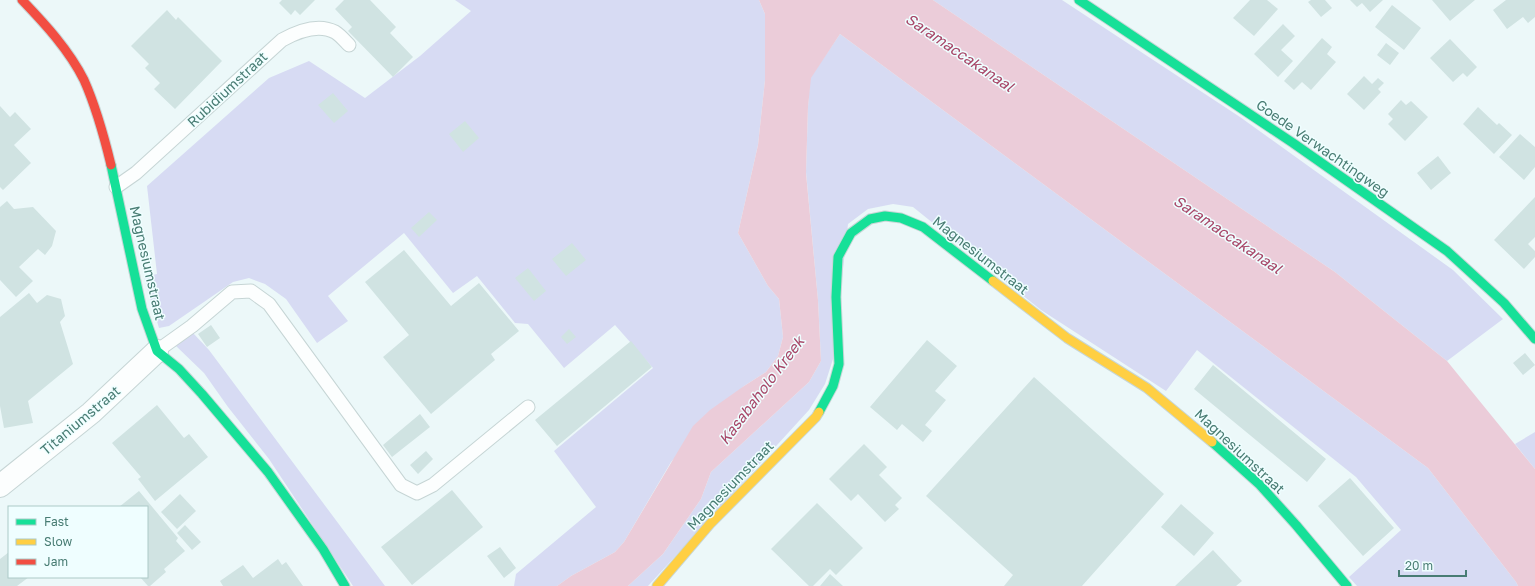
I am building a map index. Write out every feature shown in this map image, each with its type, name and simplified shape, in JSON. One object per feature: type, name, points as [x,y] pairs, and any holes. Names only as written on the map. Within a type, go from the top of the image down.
[{"type":"street","name":"Magnesiumstraat","points":[[22,0],[44,23],[70,58],[83,79],[94,105],[105,140],[142,310],[157,352]]},
{"type":"street","name":"Goede Verwachtingweg","points":[[1079,0],[1293,143],[1447,251],[1504,303],[1535,339]]},
{"type":"street","name":"Magnesiumstraat","points":[[657,586],[710,524],[816,417],[833,386],[839,364],[836,297],[838,257],[851,233],[870,218],[884,216],[901,218],[924,227],[1067,338],[1109,362],[1147,388],[1187,420],[1260,485],[1347,586]]},
{"type":"street","name":"Titaniumstraat","points":[[0,486],[91,413],[157,352]]},
{"type":"street","points":[[157,352],[179,369],[268,472],[323,549],[345,586]]},
{"type":"lane","name":"Rubidiumstraat","points":[[116,187],[136,173],[282,40],[308,29],[323,28],[336,33],[349,45]]},
{"type":"lane","points":[[157,352],[192,326],[232,292],[250,292],[269,304],[401,485],[417,493],[433,485],[528,407]]},
{"type":"shaded area","points":[[455,0],[759,0],[765,14],[765,80],[758,145],[738,233],[768,286],[779,299],[783,337],[778,356],[766,372],[744,386],[671,462],[624,542],[615,552],[571,576],[557,586],[514,586],[516,574],[596,507],[554,451],[653,368],[615,325],[564,368],[528,324],[515,323],[477,276],[453,293],[404,233],[328,296],[348,321],[317,343],[286,299],[265,284],[249,278],[233,282],[169,326],[159,328],[144,277],[157,274],[147,186],[269,78],[309,61],[365,98],[420,56],[471,11]]},
{"type":"shaded area","points":[[933,0],[1062,0],[1240,117],[1453,270],[1503,319],[1447,361],[1335,272]]},
{"type":"shaded area","points":[[840,34],[1428,468],[1518,586],[1357,586],[1349,577],[1401,530],[1356,477],[1197,350],[1166,391],[1041,310],[913,207],[893,204],[868,209],[848,224],[833,359],[825,384],[809,410],[648,586],[628,586],[663,554],[701,499],[711,472],[809,382],[821,361],[818,300],[806,172],[808,107],[810,78]]},
{"type":"shaded area","points":[[193,333],[209,350],[385,586],[353,586],[269,459],[228,407],[204,373],[176,346]]},
{"type":"shaded area","points":[[1535,432],[1535,469],[1515,444]]},
{"type":"water","points":[[759,0],[933,0],[1335,272],[1447,361],[1535,469],[1535,586],[1518,586],[1428,468],[840,34],[811,78],[808,107],[806,173],[818,300],[821,361],[809,382],[711,472],[701,499],[663,554],[628,586],[557,586],[571,576],[615,552],[624,542],[693,426],[710,410],[766,372],[778,356],[783,337],[779,299],[768,286],[738,233],[758,145],[765,80],[765,14]]},
{"type":"building","points":[[282,0],[315,0],[300,15],[295,10],[291,15],[279,3]]},
{"type":"building","points":[[344,0],[370,0],[396,27],[390,33],[413,57],[393,77],[348,31],[352,27],[335,9]]},
{"type":"building","points":[[1250,0],[1267,0],[1278,9],[1254,36],[1233,18]]},
{"type":"building","points":[[1311,0],[1325,0],[1332,8],[1321,17],[1308,2]]},
{"type":"building","points":[[1350,0],[1383,0],[1370,12],[1362,3],[1357,7]]},
{"type":"building","points":[[1432,0],[1475,0],[1450,21]]},
{"type":"building","points":[[1506,0],[1535,0],[1535,17],[1528,23],[1523,17],[1507,29],[1493,10]]},
{"type":"building","points":[[1392,5],[1421,28],[1404,50],[1375,27]]},
{"type":"building","points":[[167,10],[176,20],[178,17],[222,61],[175,109],[154,89],[160,83],[145,68],[149,64],[131,46]]},
{"type":"building","points":[[1283,24],[1295,36],[1281,50],[1293,61],[1278,77],[1254,54]]},
{"type":"building","points":[[1322,38],[1332,47],[1327,54],[1336,62],[1311,90],[1302,82],[1294,90],[1284,81]]},
{"type":"building","points":[[1450,39],[1477,67],[1467,77],[1463,73],[1453,82],[1430,58]]},
{"type":"building","points":[[1386,43],[1399,53],[1390,65],[1377,55]]},
{"type":"building","points":[[1364,76],[1372,84],[1378,78],[1384,83],[1378,89],[1381,92],[1364,110],[1347,94]]},
{"type":"building","points":[[333,93],[348,111],[334,123],[318,105]]},
{"type":"building","points":[[1401,100],[1406,105],[1411,101],[1428,117],[1405,141],[1388,124],[1393,119],[1388,114]]},
{"type":"building","points":[[0,106],[10,117],[15,112],[31,129],[14,145],[31,163],[3,190],[0,187]]},
{"type":"building","points":[[1478,107],[1497,125],[1499,123],[1512,135],[1494,154],[1463,124]]},
{"type":"building","points":[[465,121],[479,138],[463,152],[449,134]]},
{"type":"building","points":[[1520,134],[1535,147],[1535,167],[1524,180],[1499,157]]},
{"type":"building","points":[[1438,156],[1451,173],[1431,190],[1417,173]]},
{"type":"building","points":[[1535,197],[1535,237],[1528,244],[1535,251],[1535,257],[1524,269],[1494,240]]},
{"type":"building","points":[[7,201],[14,209],[33,207],[56,231],[52,246],[45,255],[38,249],[19,267],[33,281],[16,297],[0,280],[0,207]]},
{"type":"building","points":[[429,212],[437,220],[419,237],[411,228]]},
{"type":"building","points":[[572,243],[586,260],[566,276],[552,259]]},
{"type":"building","points":[[404,250],[451,306],[479,283],[519,331],[491,354],[495,360],[431,414],[383,357],[409,335],[365,282]]},
{"type":"building","points":[[528,268],[546,291],[534,301],[515,278]]},
{"type":"building","points":[[29,293],[37,303],[47,295],[61,299],[65,316],[60,322],[73,364],[28,401],[33,423],[4,428],[0,406],[0,317]]},
{"type":"building","points":[[211,325],[220,338],[207,347],[198,334]]},
{"type":"building","points":[[569,329],[576,337],[567,344],[561,337]]},
{"type":"building","points":[[927,340],[957,366],[935,391],[946,400],[925,425],[932,431],[923,442],[902,424],[897,430],[870,407]]},
{"type":"building","points":[[631,341],[652,367],[557,446],[535,420]]},
{"type":"building","points":[[1525,353],[1535,365],[1523,375],[1513,363]]},
{"type":"building","points":[[1213,365],[1326,459],[1307,482],[1194,389]]},
{"type":"building","points":[[1034,377],[1164,494],[1082,586],[1004,586],[1013,575],[926,496]]},
{"type":"building","points":[[157,405],[184,438],[189,434],[208,457],[155,501],[138,479],[141,477],[112,443]]},
{"type":"building","points":[[420,414],[430,427],[392,457],[383,445]]},
{"type":"building","points":[[864,444],[887,467],[879,475],[902,498],[895,505],[899,509],[885,522],[858,494],[851,501],[829,479]]},
{"type":"building","points":[[426,451],[433,459],[418,474],[410,465]]},
{"type":"building","points":[[1350,478],[1394,528],[1363,556],[1318,506]]},
{"type":"building","points":[[452,490],[483,527],[412,585],[381,547]]},
{"type":"building","points":[[139,491],[178,538],[176,541],[185,551],[164,569],[166,572],[150,586],[148,586],[141,578],[148,578],[148,506],[120,506]]},
{"type":"building","points":[[180,494],[196,511],[177,529],[161,512]]},
{"type":"building","points":[[817,503],[863,548],[836,575],[830,569],[813,586],[809,586],[771,549]]},
{"type":"building","points":[[1181,504],[1214,533],[1194,556],[1161,527]]},
{"type":"building","points":[[185,525],[201,542],[192,550],[177,533]]},
{"type":"building","points":[[500,547],[516,568],[504,578],[487,556]]},
{"type":"building","points":[[1213,550],[1242,581],[1236,586],[1175,586]]},
{"type":"building","points":[[8,553],[8,578],[28,578],[17,586],[0,586],[0,559]]},
{"type":"building","points":[[278,559],[282,565],[286,562],[303,586],[223,586],[220,581],[243,565],[253,578]]},
{"type":"building","points":[[830,574],[843,586],[820,586]]},
{"type":"traffic: fast","points":[[1079,0],[1293,143],[1447,251],[1504,303],[1535,339]]},
{"type":"traffic: fast","points":[[111,165],[142,309],[157,351],[179,369],[202,394],[268,472],[323,549],[345,586]]},
{"type":"traffic: fast","points":[[819,412],[833,386],[839,364],[836,297],[838,257],[851,233],[870,219],[885,216],[901,218],[923,227],[993,281]]},
{"type":"traffic: fast","points":[[1212,442],[1260,485],[1347,586]]},
{"type":"traffic: slow","points":[[993,281],[1067,338],[1147,388],[1212,442]]},
{"type":"traffic: slow","points":[[657,586],[710,524],[816,417],[819,412]]},
{"type":"traffic: jam","points":[[22,0],[64,48],[84,80],[106,143],[111,165]]},
{"type":"water label","name":"Saramaccakanaal","points":[[960,52]]},
{"type":"water label","name":"Saramaccakanaal","points":[[1228,234]]},
{"type":"water label","name":"Kasabaholo Kreek","points":[[761,390]]}]
